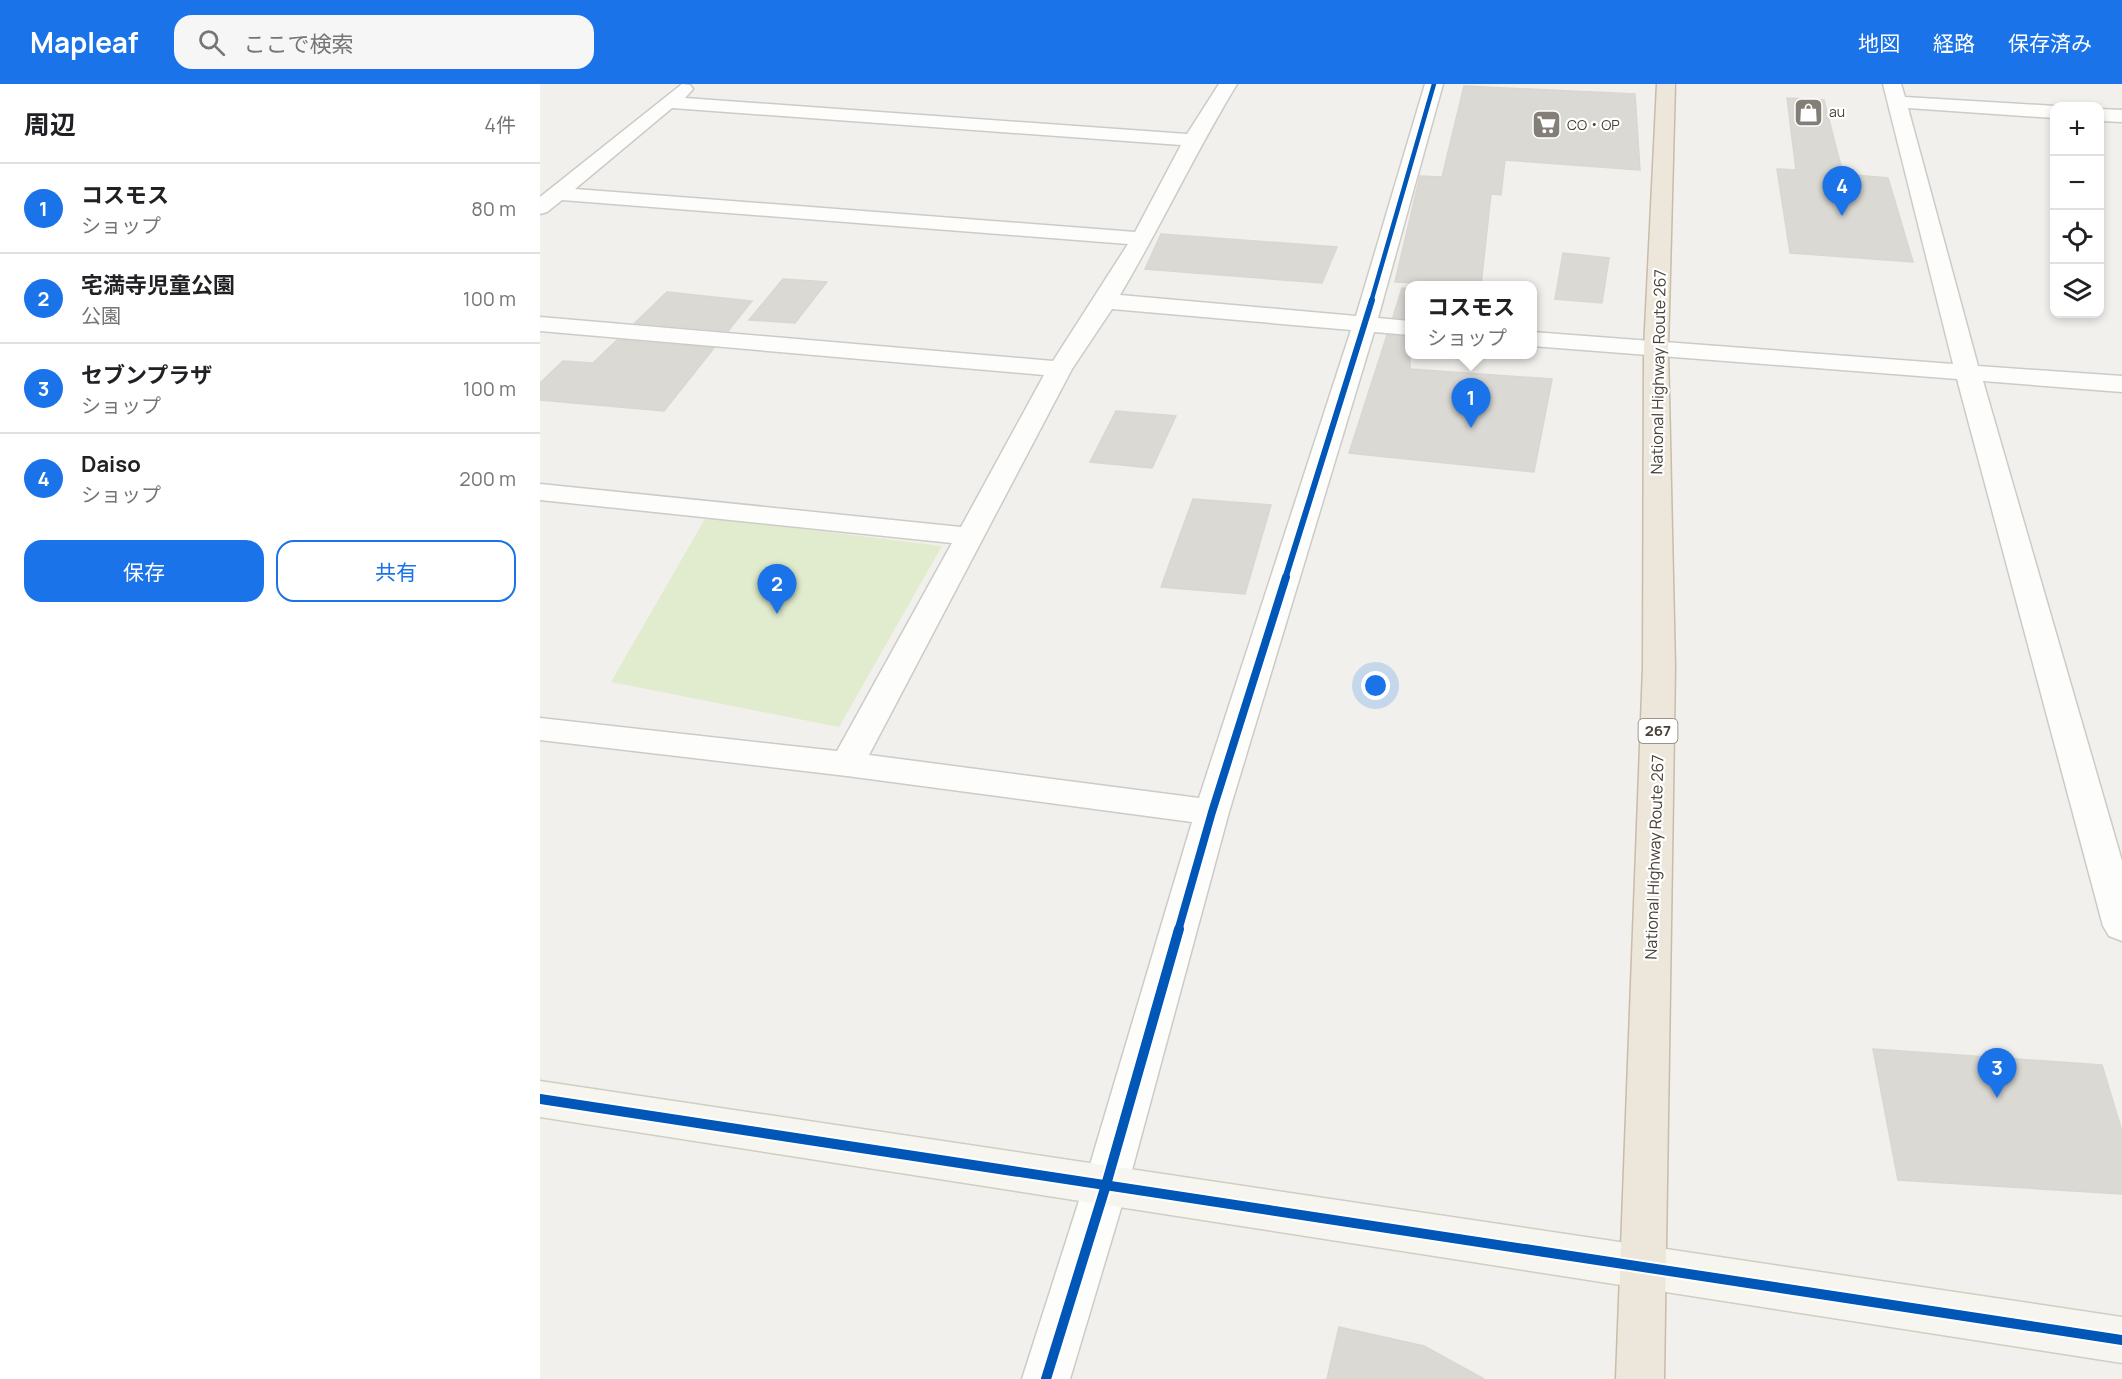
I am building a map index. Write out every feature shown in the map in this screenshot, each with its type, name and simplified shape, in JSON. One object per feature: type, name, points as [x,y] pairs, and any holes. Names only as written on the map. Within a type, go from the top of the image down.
[{"type":"highway","name":"National Highway Route 267","points":[[1641,1379],[1642,1267],[1659,668],[1656,349],[1666,84]]},
{"type":"street","points":[[540,208],[690,84]]},
{"type":"street","points":[[848,764],[1060,369],[1106,301],[1142,239],[1193,140],[1228,84]]},
{"type":"street","points":[[1046,1379],[1106,1185],[1212,812],[1365,324],[1434,84]]},
{"type":"street","points":[[2050,111],[1895,93],[1968,373],[2122,923]]},
{"type":"street","points":[[668,102],[1193,140]]},
{"type":"street","points":[[2104,116],[2121,118]]},
{"type":"street","points":[[559,194],[1142,239]]},
{"type":"street","points":[[1106,301],[1405,328]]},
{"type":"street","points":[[540,324],[1060,369]]},
{"type":"street","points":[[1537,339],[2122,384]]},
{"type":"street","points":[[540,492],[970,536]]},
{"type":"street","points":[[540,729],[848,764],[1212,812]]},
{"type":"street","points":[[540,1099],[2122,1340]]},
{"type":"green space","points":[[706,517],[942,546],[839,727],[611,682]]},
{"type":"building","points":[[1464,86],[1635,94],[1640,170],[1505,160],[1501,195],[1491,194],[1481,281],[1395,282],[1420,176],[1442,177]]},
{"type":"building","points":[[1787,98],[1824,100],[1843,174],[1888,178],[1913,262],[1790,253],[1777,169],[1796,170]]},
{"type":"building","points":[[1161,234],[1337,247],[1322,283],[1145,269]]},
{"type":"building","points":[[1563,253],[1609,258],[1602,303],[1555,299]]},
{"type":"building","points":[[783,279],[827,282],[795,323],[749,320]]},
{"type":"building","points":[[1402,288],[1405,288],[1405,318],[1393,317]]},
{"type":"building","points":[[667,292],[752,301],[728,331],[635,323]]},
{"type":"building","points":[[1387,335],[1405,337],[1405,359],[1410,359],[1410,369],[1552,379],[1534,472],[1349,453]]},
{"type":"building","points":[[617,340],[714,348],[664,411],[540,400],[540,383],[563,361],[593,363]]},
{"type":"building","points":[[1116,411],[1176,416],[1152,468],[1090,462]]},
{"type":"building","points":[[1193,499],[1271,505],[1245,594],[1161,587]]},
{"type":"building","points":[[1873,1049],[2102,1065],[2122,1131],[2122,1194],[1898,1180]]},
{"type":"building","points":[[1339,1327],[1424,1346],[1484,1379],[1327,1379]]},
{"type":"cycle path","points":[[1046,1379],[1106,1185],[1212,812],[1365,324],[1434,84]]},
{"type":"cycle path","points":[[540,1099],[2122,1340]]},
{"type":"place","name":"au","points":[[1808,112]]},
{"type":"place","name":"CO・OP","points":[[1546,125]]},
{"type":"place","name":"Daiso","points":[[1842,216]]},
{"type":"place","name":"コスモス","points":[[1471,428]]},
{"type":"place","name":"宅満寺児童公園","points":[[777,614]]},
{"type":"place","name":"セブンプラザ","points":[[1997,1098]]}]
